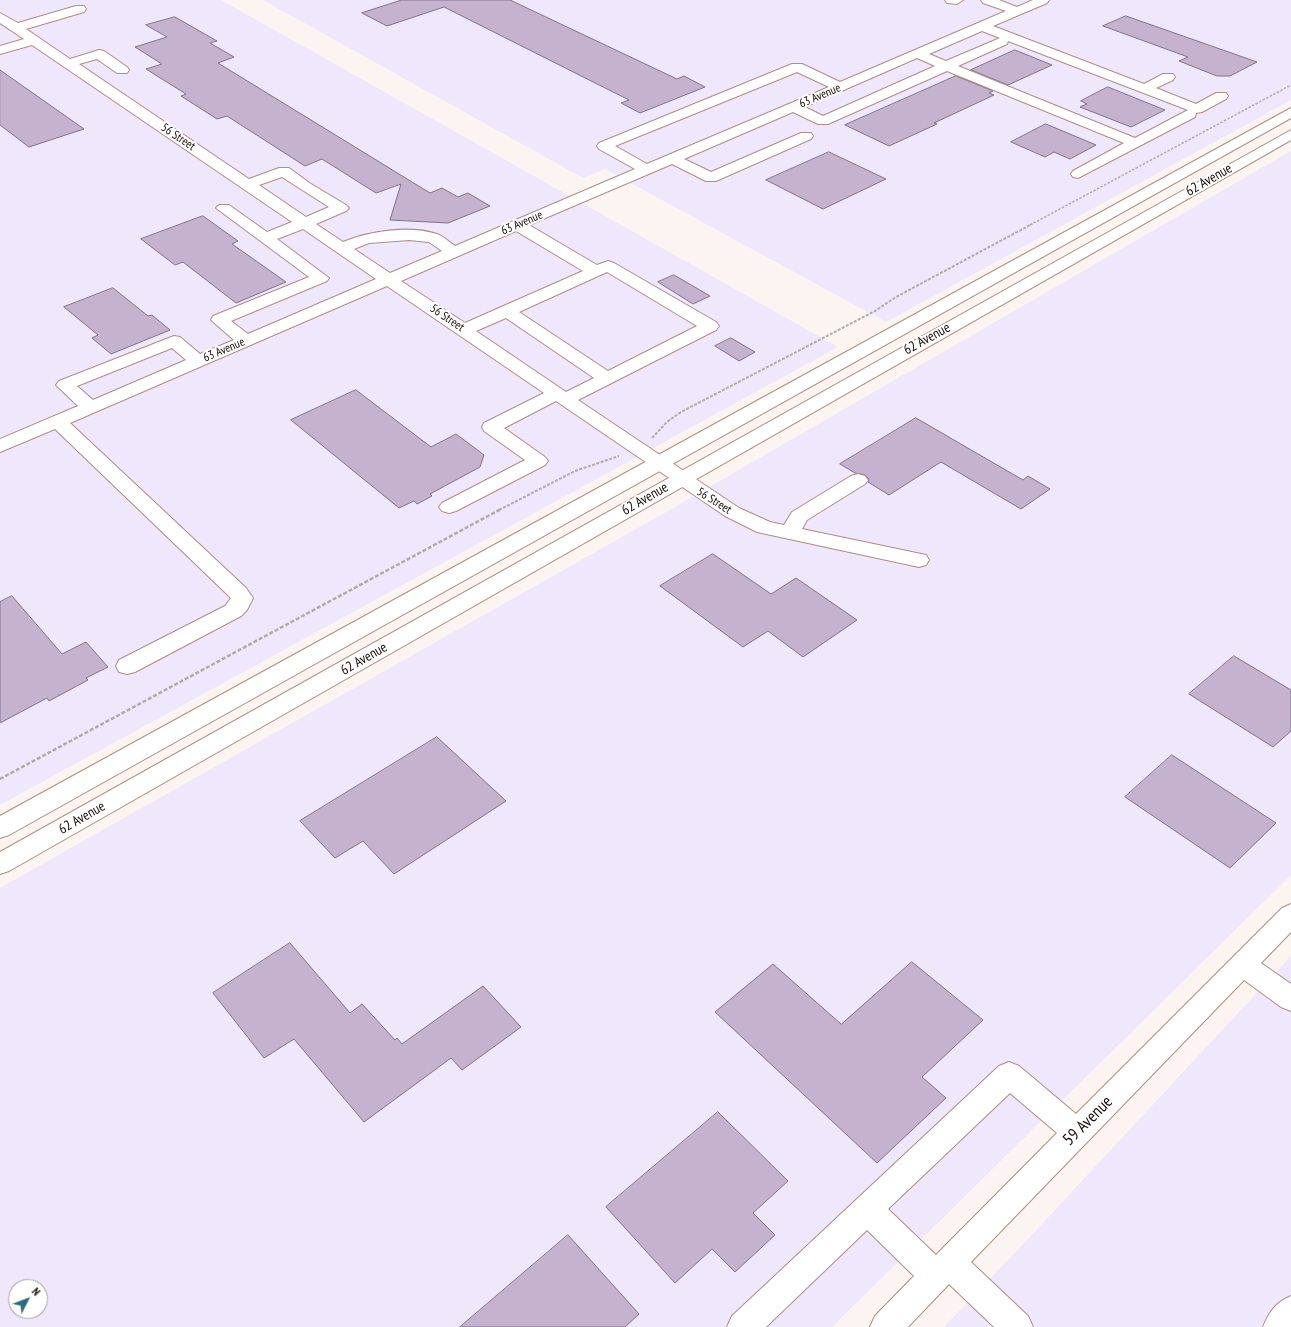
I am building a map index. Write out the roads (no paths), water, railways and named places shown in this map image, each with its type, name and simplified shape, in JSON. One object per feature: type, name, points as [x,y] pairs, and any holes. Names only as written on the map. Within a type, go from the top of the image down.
[{"type":"street","points":[[951,0],[958,0]]},
{"type":"street","points":[[987,0],[1017,11]]},
{"type":"street","name":"63 Avenue","points":[[7,443],[1043,0]]},
{"type":"street","points":[[16,28],[80,9]]},
{"type":"street","name":"56 Street","points":[[0,17],[464,330],[680,479],[732,512],[764,527],[919,560]]},
{"type":"street","points":[[982,26],[1197,109],[1220,96]]},
{"type":"street","points":[[0,50],[34,40]]},
{"type":"street","points":[[794,107],[823,121],[1002,41]]},
{"type":"street","points":[[70,63],[99,54],[122,70]]},
{"type":"street","points":[[918,54],[1136,143]]},
{"type":"street","points":[[647,170],[604,146],[797,67],[883,95]]},
{"type":"street","points":[[1144,89],[1168,77]]},
{"type":"street","name":"62 Avenue","points":[[0,828],[1291,112]]},
{"type":"street","points":[[1078,174],[1190,114]]},
{"type":"street","points":[[673,159],[711,178],[806,136],[768,118]]},
{"type":"street","name":"62 Avenue","points":[[0,864],[1291,134]]},
{"type":"street","points":[[248,184],[284,171],[341,208],[266,238]]},
{"type":"street","points":[[224,208],[321,278],[219,320],[246,341]]},
{"type":"street","points":[[517,225],[595,271]]},
{"type":"street","points":[[342,248],[366,238],[409,235],[433,238],[454,252]]},
{"type":"street","points":[[449,508],[538,461],[491,427],[607,378],[710,326],[608,266],[464,330]]},
{"type":"street","points":[[508,311],[607,378]]},
{"type":"street","points":[[90,407],[65,385],[174,341],[198,361]]},
{"type":"street","points":[[57,421],[239,593],[242,598],[240,605],[233,610],[127,666]]},
{"type":"street","points":[[0,426],[7,443]]},
{"type":"street","points":[[790,533],[799,516],[858,480]]},
{"type":"street","name":"59 Avenue","points":[[886,1327],[1291,915]]},
{"type":"street","points":[[1242,964],[1291,999]]},
{"type":"street","points":[[743,1327],[1009,1075],[1077,1132]]},
{"type":"street","points":[[867,1209],[942,1270],[1017,1327]]},
{"type":"street","points":[[1279,1327],[1291,1312]]}]
